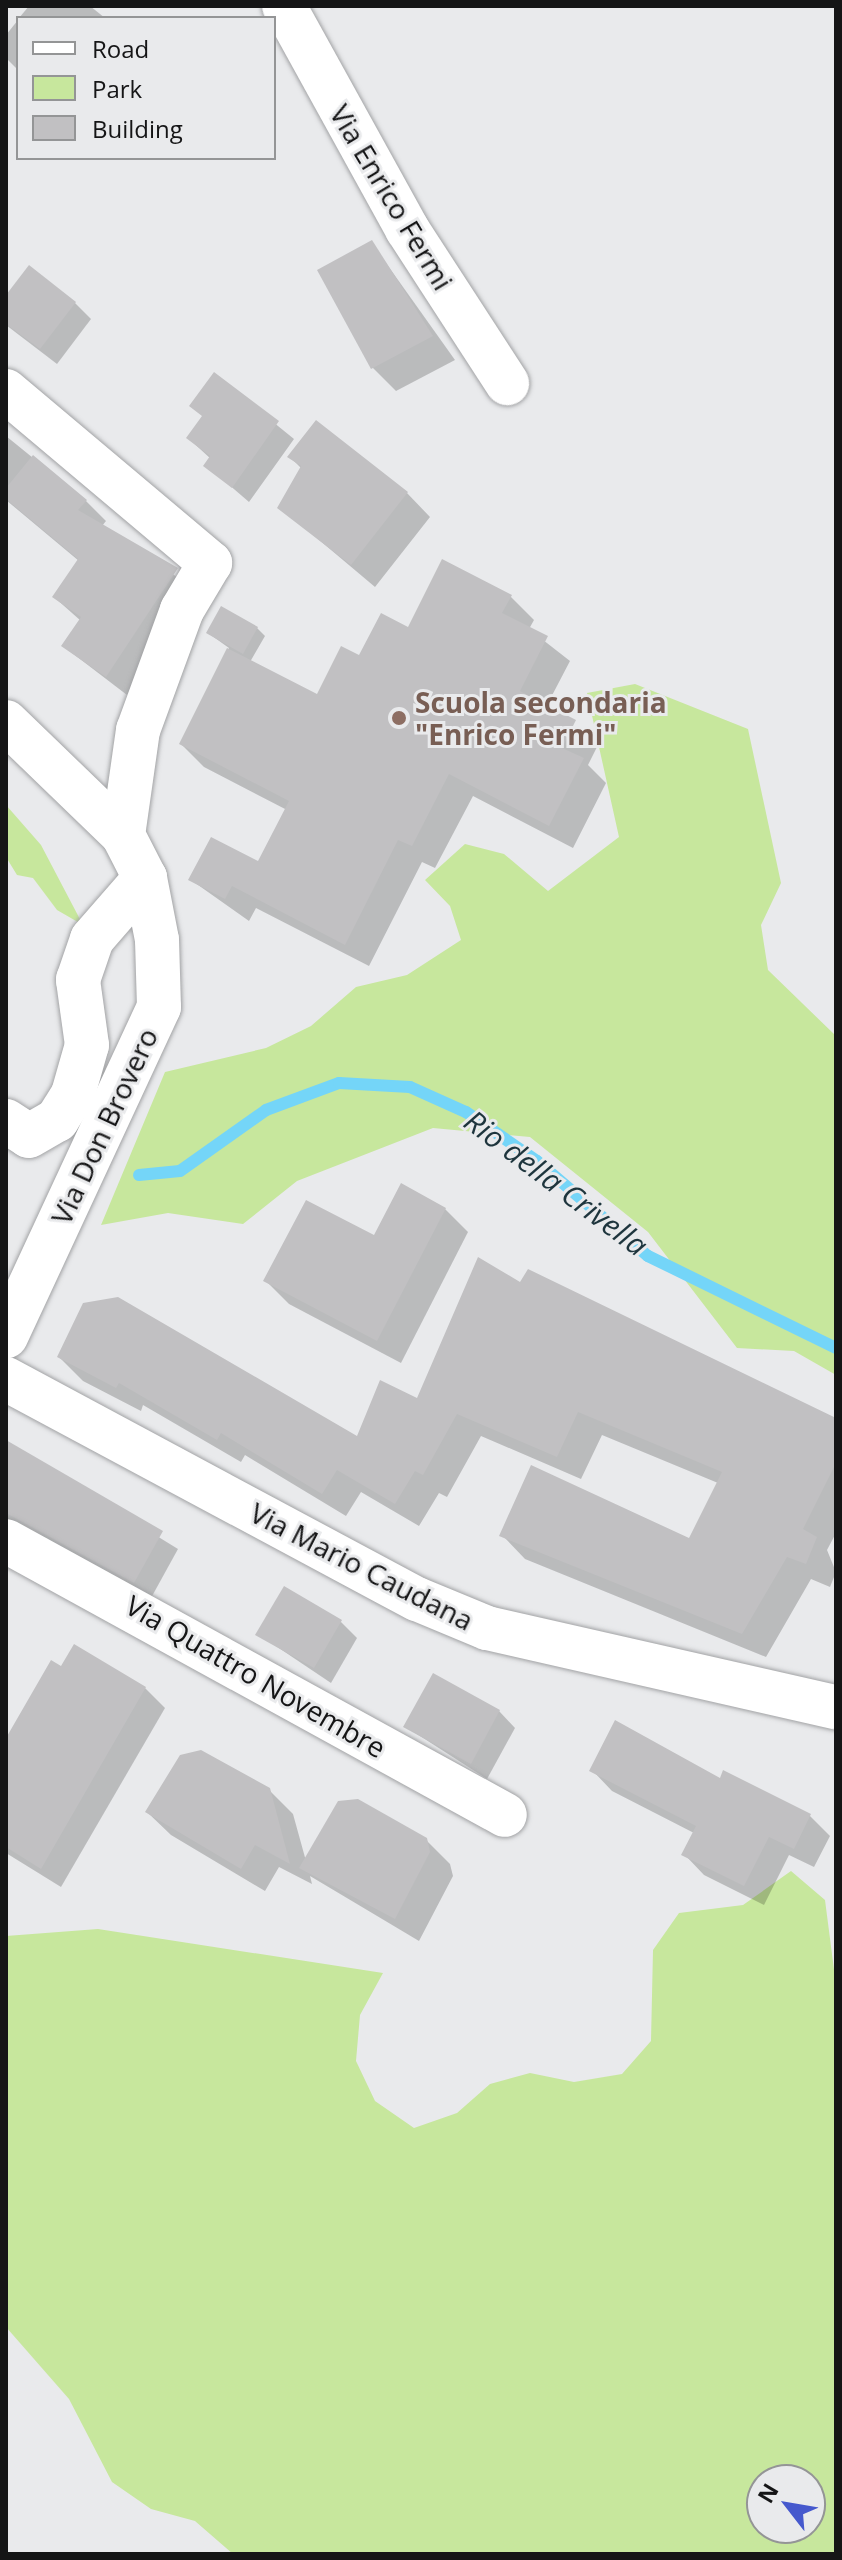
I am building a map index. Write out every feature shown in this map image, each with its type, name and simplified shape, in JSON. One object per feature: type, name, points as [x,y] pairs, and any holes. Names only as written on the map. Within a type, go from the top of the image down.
[{"type":"street","name":"Via Enrico Fermi","points":[[284,6],[407,229],[507,383]]},
{"type":"street","points":[[6,391],[210,563],[182,610],[138,730],[123,835]]},
{"type":"street","name":"Via Don Brovero","points":[[6,722],[123,835],[145,878],[157,940],[159,1007],[6,1336]]},
{"type":"street","points":[[6,1121],[29,1136],[57,1120],[73,1094],[87,1045],[78,980],[92,939],[145,878]]},
{"type":"street","name":"Via Mario Caudana","points":[[6,1379],[459,1616],[786,1698],[836,1707]]},
{"type":"street","name":"Via Quattro Novembre","points":[[6,1541],[505,1815]]},
{"type":"green space","points":[[635,684],[748,729],[781,883],[761,925],[768,970],[836,1036],[836,1375],[794,1351],[737,1348],[648,1232],[530,1137],[433,1128],[297,1181],[243,1224],[168,1213],[101,1225],[165,1072],[266,1048],[311,1026],[356,987],[407,975],[461,940],[450,906],[425,880],[465,844],[504,854],[548,891],[619,837],[587,693]]},
{"type":"green space","points":[[6,805],[41,845],[83,925],[57,910],[33,878],[17,875],[6,857]]},
{"type":"green space","points":[[791,1871],[825,1900],[836,1985],[836,2554],[233,2554],[195,2521],[151,2509],[112,2482],[69,2399],[6,2327],[6,1936],[98,1929],[383,1973],[360,2015],[356,2061],[375,2101],[414,2128],[457,2113],[490,2084],[530,2073],[574,2082],[622,2074],[651,2041],[653,1950],[679,1913],[743,1905]]},
{"type":"building","points":[[372,240],[433,336],[371,369],[317,270]]},
{"type":"building","points":[[29,265],[76,302],[40,349],[6,324],[6,295]]},
{"type":"building","points":[[214,372],[279,421],[232,488],[203,466],[210,456],[186,438],[202,416],[189,406]]},
{"type":"building","points":[[316,420],[408,492],[351,565],[277,508],[301,466],[287,457]]},
{"type":"building","points":[[33,455],[87,500],[78,510],[178,568],[106,677],[61,646],[81,617],[52,597],[78,559],[6,499],[6,488]]},
{"type":"building","points":[[442,559],[512,595],[502,613],[548,636],[520,691],[576,720],[562,748],[584,758],[549,826],[449,774],[412,846],[398,840],[345,945],[232,886],[225,899],[188,880],[211,837],[258,861],[289,801],[179,744],[227,648],[317,694],[341,646],[359,655],[381,613],[408,627]]},
{"type":"building","points":[[221,606],[258,627],[243,654],[206,633]]},
{"type":"building","points":[[401,1183],[446,1208],[377,1341],[263,1281],[306,1200],[374,1235]]},
{"type":"building","points":[[478,1257],[520,1282],[528,1269],[836,1418],[836,1463],[803,1529],[817,1537],[806,1564],[787,1557],[742,1634],[499,1536],[531,1465],[689,1538],[722,1472],[578,1412],[557,1457],[457,1414],[423,1475],[415,1471],[395,1504],[337,1470],[322,1494],[221,1433],[217,1440],[119,1383],[116,1388],[57,1357],[83,1303],[118,1297],[357,1436],[380,1380],[417,1398]]},
{"type":"building","points":[[6,1440],[163,1531],[134,1583],[6,1513]]},
{"type":"building","points":[[284,1586],[342,1620],[314,1668],[255,1635]]},
{"type":"building","points":[[74,1644],[146,1687],[41,1869],[6,1847],[6,1738],[51,1660],[61,1666]]},
{"type":"building","points":[[433,1673],[500,1710],[471,1764],[403,1727]]},
{"type":"building","points":[[615,1720],[720,1778],[723,1770],[811,1814],[794,1849],[769,1837],[744,1886],[681,1855],[696,1826],[589,1771]]},
{"type":"building","points":[[201,1750],[270,1788],[290,1864],[255,1845],[241,1869],[145,1812],[180,1755]]},
{"type":"building","points":[[358,1799],[427,1838],[430,1852],[395,1919],[299,1868],[338,1801]]},
{"type":"waterway","name":"Rio della Crivella","points":[[139,1175],[180,1171],[266,1110],[339,1083],[410,1087],[466,1112],[537,1161],[648,1256],[836,1348]]},
{"type":"place","name":"Scuola secondaria \"Enrico Fermi\"","points":[[399,718]]}]
